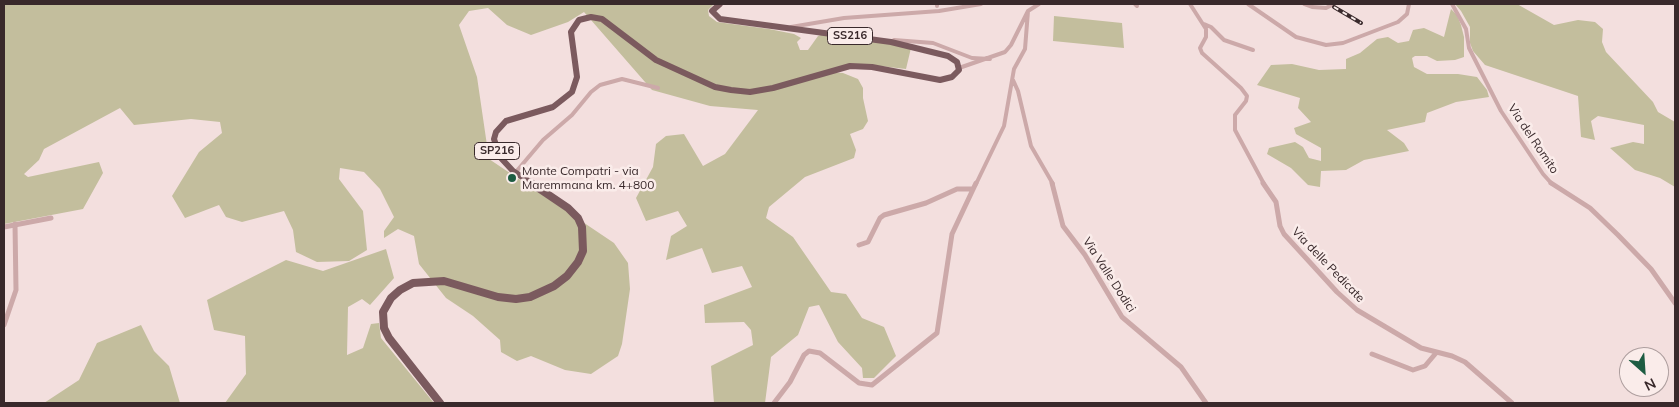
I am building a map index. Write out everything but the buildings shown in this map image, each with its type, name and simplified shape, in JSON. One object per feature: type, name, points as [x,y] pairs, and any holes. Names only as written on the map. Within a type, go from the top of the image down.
[{"type":"main road","name":"SS216","points":[[720,4],[712,11],[718,19],[877,39],[946,55],[956,61],[959,68]]},
{"type":"main road","name":"SP216","points":[[440,403],[386,334],[383,312],[391,298],[410,285],[429,280],[444,281],[498,297],[516,299],[530,297],[548,289],[563,279],[578,262],[583,251],[584,233],[576,215],[515,173],[496,150],[494,142],[495,134],[508,120],[552,107],[564,100],[572,92],[577,77],[571,32],[576,23],[582,19],[592,17],[602,19],[656,60],[715,87],[726,89],[750,92],[764,90],[794,83],[838,68],[856,66],[872,67],[940,80],[952,78],[959,68]]},
{"type":"street","points":[[780,27],[791,27],[844,18],[939,11],[981,4]]},
{"type":"street","points":[[959,68],[990,59],[1010,47],[1028,11],[1039,4]]},
{"type":"street","points":[[1190,4],[1204,24],[1211,27],[1226,40],[1253,50]]},
{"type":"street","points":[[1248,4],[1296,37],[1313,43],[1331,45],[1357,39],[1398,22],[1405,17],[1409,4]]},
{"type":"street","points":[[1304,4],[1320,8],[1331,7],[1334,4]]},
{"type":"street","name":"Via del Romito","points":[[1452,4],[1466,29],[1469,48],[1501,111],[1542,174],[1556,186],[1590,208],[1618,235],[1651,269],[1675,303]]},
{"type":"street","points":[[774,403],[790,382],[804,355],[809,351],[820,353],[858,382],[872,385],[936,335],[950,238],[1004,126],[1015,65],[1025,49],[1028,11]]},
{"type":"street","name":"Via delle Pedicate","points":[[1204,24],[1206,35],[1200,46],[1202,53],[1241,88],[1247,96],[1246,101],[1235,115],[1235,130],[1259,177],[1276,202],[1283,233],[1354,308],[1414,344],[1465,362],[1512,403]]},
{"type":"street","points":[[877,39],[933,43],[972,58],[990,59]]},
{"type":"street","points":[[515,173],[543,140],[572,115],[591,92],[600,85],[622,79],[658,88]]},
{"type":"street","name":"Via Valle Dodici","points":[[1012,79],[1018,91],[1031,146],[1054,188],[1063,226],[1085,255],[1122,317],[1180,367],[1206,403]]},
{"type":"street","points":[[859,246],[868,242],[880,218],[885,214],[926,203],[957,189],[973,189]]},
{"type":"street","points":[[4,227],[51,218]]},
{"type":"street","points":[[4,325],[16,290],[15,224]]},
{"type":"street","points":[[1372,354],[1412,370],[1425,366],[1436,353]]},
{"type":"shaded area","points":[[4,4],[714,4],[708,10],[709,16],[717,22],[794,34],[801,38],[797,42],[800,50],[808,50],[818,36],[824,34],[879,41],[911,48],[906,69],[863,64],[823,72],[843,73],[858,79],[863,88],[868,121],[863,129],[850,134],[856,150],[854,158],[805,177],[769,207],[766,218],[793,237],[831,292],[846,294],[862,318],[884,327],[896,356],[874,378],[863,378],[862,368],[838,342],[819,305],[809,307],[798,335],[771,357],[765,403],[714,403],[711,366],[753,345],[751,330],[744,322],[705,323],[704,305],[752,287],[742,266],[712,273],[702,248],[666,260],[671,236],[687,226],[678,211],[646,221],[636,198],[653,167],[656,144],[666,136],[684,134],[703,166],[725,154],[758,110],[710,106],[652,90],[584,12],[568,22],[531,35],[507,25],[488,8],[469,11],[459,25],[477,77],[489,159],[614,243],[628,263],[630,289],[622,344],[618,356],[591,374],[565,370],[531,356],[517,361],[501,352],[500,340],[473,316],[446,298],[419,264],[414,236],[398,229],[384,238],[384,231],[394,217],[380,189],[364,172],[340,168],[339,179],[363,211],[367,250],[349,261],[317,262],[296,252],[293,230],[284,211],[242,222],[226,217],[219,205],[185,218],[172,196],[199,152],[222,133],[220,122],[191,119],[134,125],[120,108],[44,149],[39,160],[24,174],[28,177],[99,162],[103,173],[83,209],[4,224]]},
{"type":"shaded area","points":[[1455,4],[1517,4],[1554,25],[1578,20],[1595,22],[1603,29],[1602,42],[1606,52],[1653,102],[1658,112],[1675,122],[1675,187],[1660,178],[1635,170],[1610,148],[1633,142],[1644,144],[1644,125],[1598,116],[1591,121],[1595,140],[1581,137],[1578,96],[1485,65],[1473,51],[1470,43],[1470,27]]},
{"type":"shaded area","points":[[1451,9],[1457,15],[1461,25],[1464,37],[1464,57],[1455,60],[1437,61],[1427,56],[1415,56],[1412,58],[1414,67],[1427,74],[1458,74],[1477,77],[1487,90],[1489,97],[1456,102],[1427,113],[1425,122],[1387,130],[1404,143],[1409,151],[1364,160],[1346,170],[1321,171],[1320,187],[1308,185],[1291,168],[1267,154],[1269,148],[1295,142],[1303,147],[1309,158],[1321,161],[1321,148],[1296,134],[1294,128],[1311,122],[1298,108],[1300,98],[1257,85],[1271,65],[1292,64],[1319,70],[1346,69],[1346,59],[1360,53],[1377,39],[1388,37],[1398,43],[1409,41],[1413,30],[1424,28],[1444,37]]},
{"type":"shaded area","points":[[1054,16],[1122,23],[1124,48],[1053,41]]},
{"type":"shaded area","points":[[386,249],[394,278],[370,305],[362,299],[348,307],[347,355],[363,348],[371,324],[379,323],[381,338],[434,403],[225,403],[246,374],[245,336],[214,330],[207,300],[286,260],[323,271]]},
{"type":"shaded area","points":[[141,325],[154,351],[169,366],[180,403],[44,403],[79,380],[97,343]]},
{"type":"railway","points":[[1334,7],[1361,23]]},
{"type":"place","name":"Monte Compatri - via Maremmana km. 4+800","points":[[512,178]]}]
